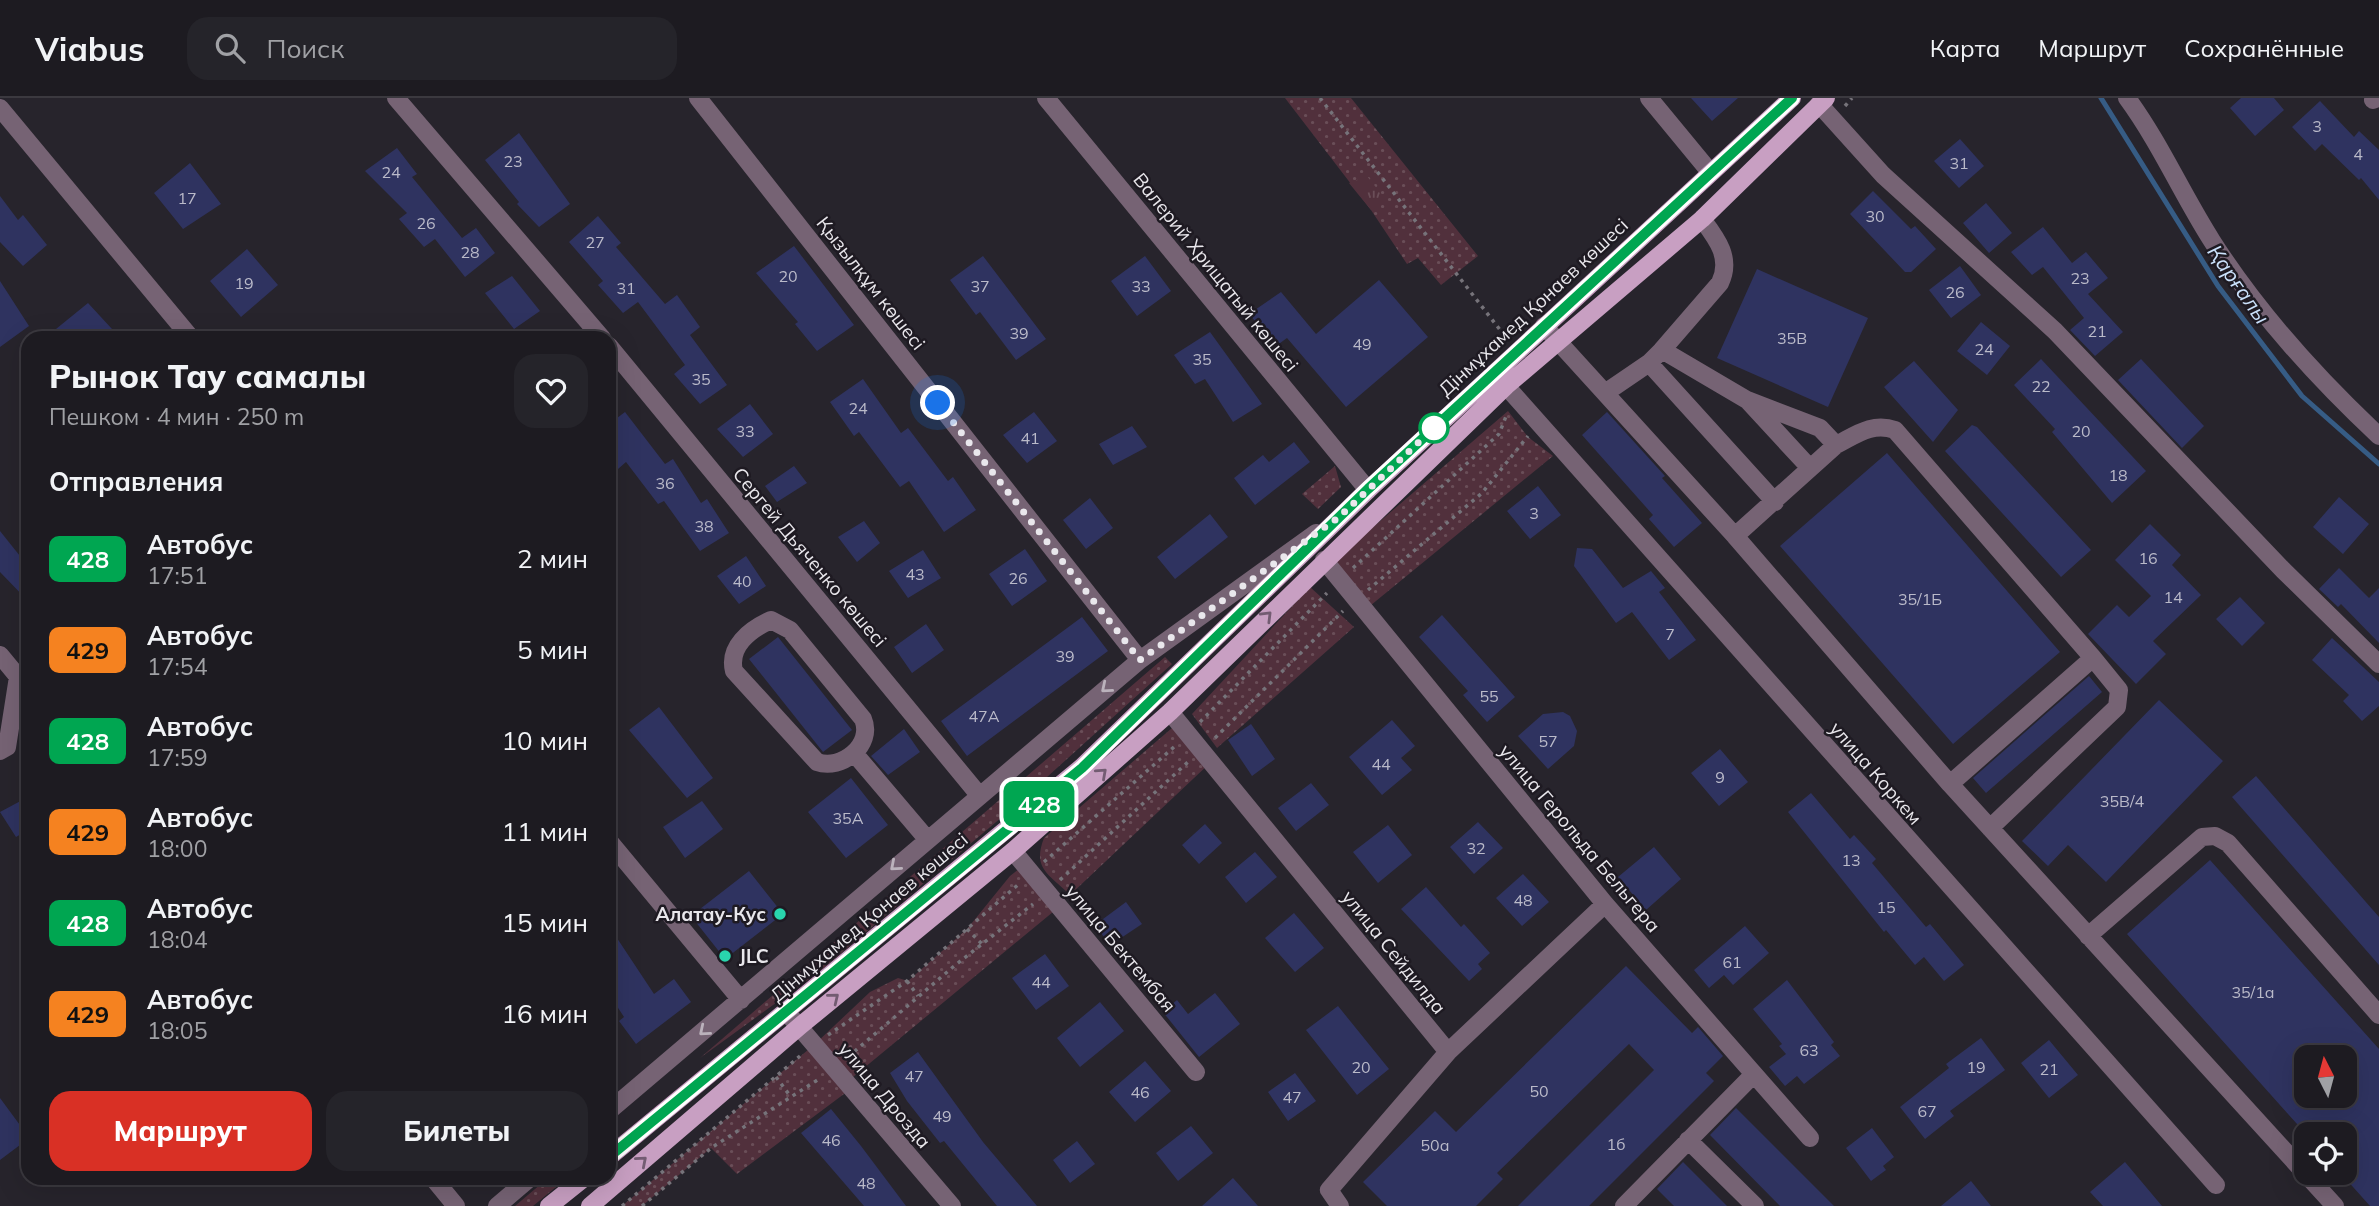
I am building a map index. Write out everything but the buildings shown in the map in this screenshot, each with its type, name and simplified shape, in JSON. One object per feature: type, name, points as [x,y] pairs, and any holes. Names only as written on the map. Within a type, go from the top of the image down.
[{"type":"main road","name":"Дінмұхамед Қонаев көшесі","points":[[616,1151],[1082,768],[1368,489],[1792,98]]},
{"type":"main road","name":"Дінмұхамед Қонаев көшесі","points":[[616,1184],[800,1026],[1013,852],[1170,712],[1506,386],[1702,219],[1822,101]]},
{"type":"main road","points":[[549,1206],[575,1185]]},
{"type":"main road","name":"Дінмұхамед Қонаев көшесі","points":[[590,1206],[614,1185]]},
{"type":"street","points":[[396,98],[596,331]]},
{"type":"street","name":"Қызылқұм көшесі","points":[[698,98],[1140,660]]},
{"type":"street","name":"Валерий Хрищатый көшесі","points":[[1046,98],[1368,489]]},
{"type":"street","points":[[1648,98],[1710,172]]},
{"type":"street","points":[[2127,98],[2212,241],[2260,307],[2334,394],[2379,436]]},
{"type":"street","points":[[1822,101],[1884,175],[2054,331],[2283,570],[2379,664]]},
{"type":"street","points":[[0,108],[185,331]]},
{"type":"street","points":[[1605,393],[1648,363],[1720,283],[1725,273],[1723,249],[1702,219]]},
{"type":"street","points":[[1544,326],[1735,537],[1950,784],[2335,1206]]},
{"type":"street","points":[[1662,349],[1747,400],[1820,428],[1836,445]]},
{"type":"street","name":"Сергей Дьяченко көшесі","points":[[616,354],[979,794]]},
{"type":"street","points":[[1648,363],[1775,502]]},
{"type":"street","name":"улица Коркем","points":[[1506,386],[2216,1185]]},
{"type":"street","points":[[1747,400],[1810,468]]},
{"type":"street","points":[[1735,537],[1836,445],[1868,428],[1877,426],[1895,430],[2119,691],[2117,707],[1990,828]]},
{"type":"street","points":[[616,1105],[979,794],[1140,660],[1339,517]]},
{"type":"street","name":"улица Герольда Бельгера","points":[[1324,560],[1605,904],[1811,1138]]},
{"type":"street","points":[[771,620],[790,629],[863,719],[867,734],[854,753],[833,764],[817,762],[734,671],[732,652],[736,645],[771,620]]},
{"type":"street","points":[[0,655],[21,681]]},
{"type":"street","points":[[1950,784],[2093,658]]},
{"type":"street","points":[[0,751],[6,747],[21,691]]},
{"type":"street","name":"улица Сейдилда","points":[[1170,712],[1448,1052]]},
{"type":"street","points":[[854,753],[927,839]]},
{"type":"street","points":[[2088,936],[2202,837],[2214,835],[2228,843],[2379,1015]]},
{"type":"street","points":[[616,849],[741,1000]]},
{"type":"street","name":"улица Бектембая","points":[[1013,852],[1196,1072]]},
{"type":"street","points":[[1340,1206],[1329,1190],[1448,1052],[1605,904]]},
{"type":"street","name":"улица Дрозда","points":[[787,1012],[952,1206]]},
{"type":"street","points":[[1624,1206],[1643,1199],[1688,1140],[1754,1073]]},
{"type":"street","points":[[1688,1140],[1755,1206]]},
{"type":"street","points":[[439,1185],[456,1206]]},
{"type":"street","points":[[497,1206],[522,1185]]},
{"type":"path","points":[[1320,98],[1504,335]]},
{"type":"path","points":[[642,1206],[711,1148],[835,1068],[918,996],[1047,892],[1202,750],[1356,600],[1482,493],[1528,437],[1525,426]]},
{"type":"path","points":[[967,929],[982,944]]},
{"type":"path","points":[[907,981],[918,996]]},
{"type":"path","points":[[776,1077],[791,1097]]},
{"type":"green space","points":[[1285,98],[1351,98],[1478,256],[1441,285],[1418,258],[1407,264],[1371,210]]},
{"type":"green space","points":[[1367,176],[1382,195],[1371,210],[1349,183]]},
{"type":"green space","points":[[1508,411],[1528,437],[1553,456],[1365,610],[1328,566]]},
{"type":"green space","points":[[1335,466],[1341,487],[1318,509],[1302,494]]},
{"type":"green space","points":[[1310,587],[1354,627],[1217,748],[1192,714]]},
{"type":"green space","points":[[1165,657],[1172,664],[1015,806],[820,971],[700,1058]]},
{"type":"green space","points":[[1179,722],[1211,762],[1070,895],[1049,876],[1041,864],[1044,838]]},
{"type":"green space","points":[[1024,865],[1059,907],[847,1082],[852,1088],[737,1174],[711,1148],[642,1206],[622,1206],[815,1044],[870,992],[898,978],[908,981],[967,929],[1010,876]]},
{"type":"green space","points":[[540,1185],[558,1185],[533,1206],[515,1206]]},
{"type":"waterway","name":"Қарғалы","points":[[2101,98],[2218,286],[2302,396],[2379,464]]},
{"type":"bus line","name":"428","points":[[616,1151],[1082,768],[1368,489],[1792,98]]},
{"type":"place","name":"Алатау-Кус","points":[[780,914]]},
{"type":"place","name":"JLC","points":[[725,956]]},
{"type":"route","points":[[938,403],[1140,660],[1339,517],[1434,428]]}]
